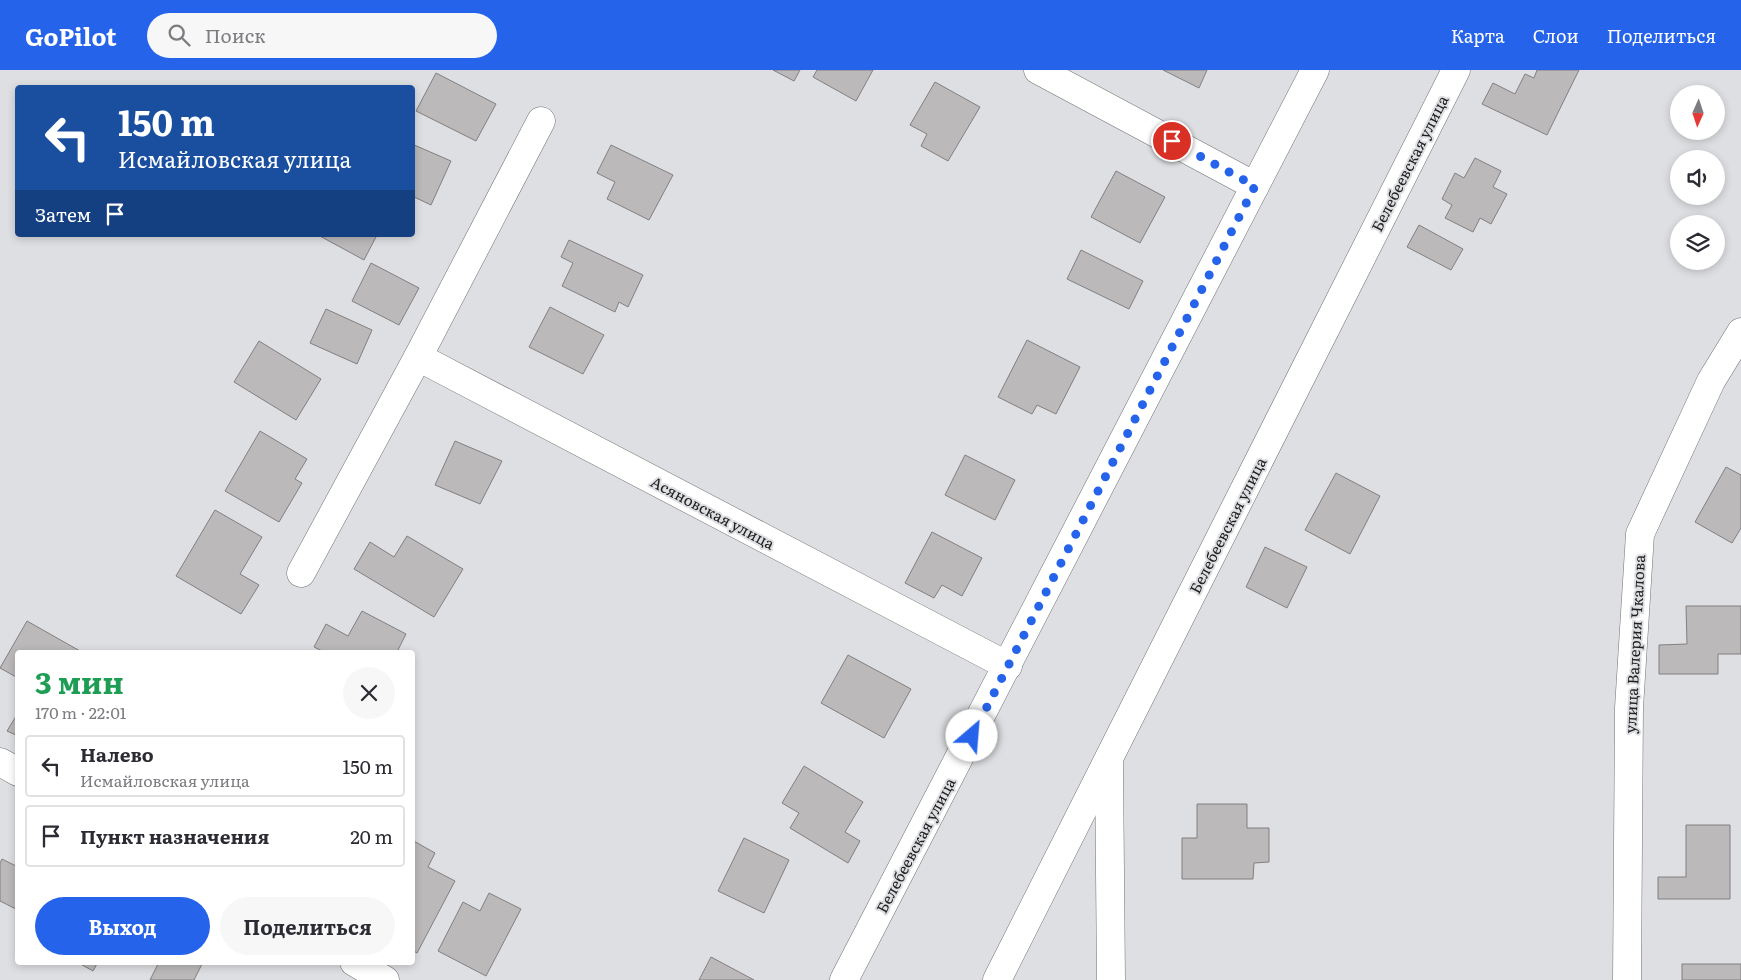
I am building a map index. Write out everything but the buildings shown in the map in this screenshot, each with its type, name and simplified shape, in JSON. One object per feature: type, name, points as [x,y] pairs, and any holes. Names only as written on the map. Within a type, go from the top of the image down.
[{"type":"street","points":[[1038,70],[1255,186]]},
{"type":"street","name":"Белебеевская улица","points":[[844,980],[1315,70]]},
{"type":"street","name":"Белебеевская улица","points":[[997,980],[1456,70]]},
{"type":"street","points":[[301,573],[418,357],[542,121]]},
{"type":"street","name":"улица Валерия Чкалова","points":[[1627,980],[1629,708],[1640,534],[1711,381],[1741,332]]},
{"type":"street","name":"Асяновская улица","points":[[418,357],[1008,666]]},
{"type":"street","points":[[1109,760],[1111,980]]},
{"type":"street","points":[[0,762],[15,770]]},
{"type":"street","points":[[359,965],[385,980]]},
{"type":"route","points":[[972,736],[1255,186],[1172,141]]}]
